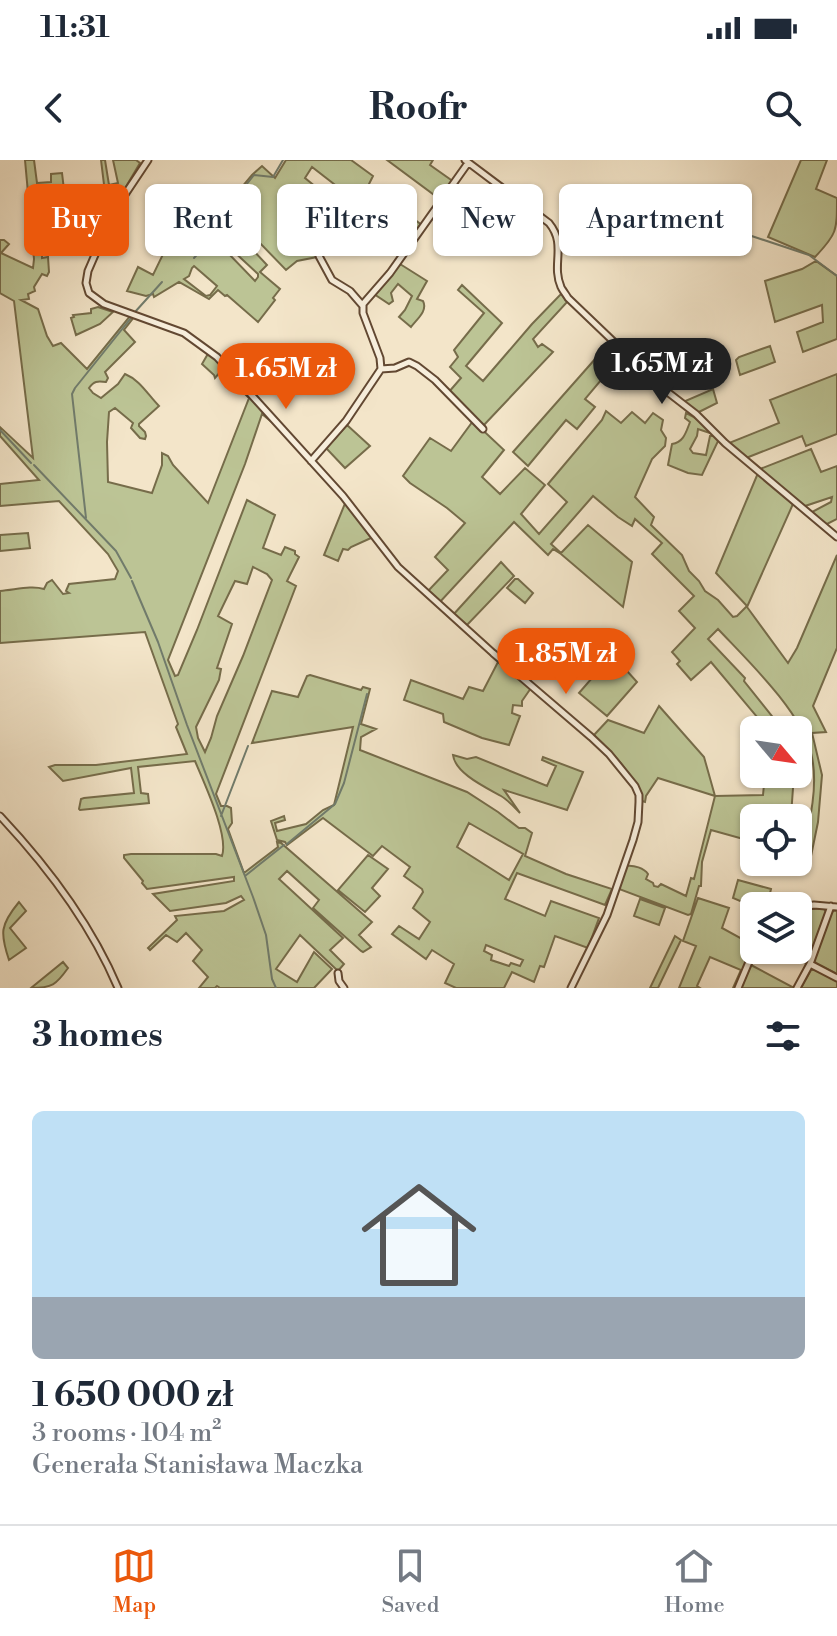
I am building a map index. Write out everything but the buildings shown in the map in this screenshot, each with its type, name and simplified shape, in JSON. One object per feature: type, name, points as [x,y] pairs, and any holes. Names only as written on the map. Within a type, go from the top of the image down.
[{"type":"street","points":[[148,160],[114,211],[88,271],[86,283],[89,293],[104,304],[184,333],[217,357],[343,496],[398,567],[591,737],[635,786],[639,802],[633,840],[607,915],[571,988]]},
{"type":"street","points":[[311,461],[346,421],[381,369],[363,306],[390,273],[467,161],[554,229],[558,241],[558,277],[568,298],[661,387],[837,537]]},
{"type":"street","points":[[319,256],[332,280],[350,291],[363,306]]},
{"type":"street","points":[[381,369],[395,368],[409,362],[417,366],[483,429]]},
{"type":"street","points":[[0,816],[39,860],[97,944],[118,988]]},
{"type":"street","points":[[812,905],[834,906],[812,959]]},
{"type":"street","points":[[738,988],[748,964]]},
{"type":"street","points":[[797,988],[810,964],[837,978]]},
{"type":"street","points":[[338,973],[344,988]]},
{"type":"green space","points":[[25,160],[34,160],[37,183],[51,182],[51,174],[62,173],[63,184],[27,184]]},
{"type":"green space","points":[[101,160],[105,160],[109,184],[104,184]]},
{"type":"green space","points":[[113,160],[136,160],[140,163],[128,184],[114,184],[118,183]]},
{"type":"green space","points":[[286,160],[351,160],[373,176],[369,184],[334,184],[312,167],[305,178],[312,184],[277,184],[277,256],[318,256],[297,261],[286,270],[261,244],[261,184],[244,184],[262,166],[275,178]]},
{"type":"green space","points":[[387,160],[433,160],[430,165],[454,182],[433,184],[433,194]]},
{"type":"green space","points":[[801,160],[827,160],[816,189],[837,198],[834,231],[815,257],[768,237]]},
{"type":"green space","points":[[417,221],[423,226],[419,233],[417,232]]},
{"type":"green space","points":[[0,240],[9,244],[1,253],[33,268],[34,256],[48,257],[47,276],[42,274],[34,287],[35,291],[28,294],[29,299],[21,300],[38,309],[53,346],[61,343],[87,369],[130,316],[134,317],[124,330],[135,342],[105,372],[106,382],[96,382],[89,388],[101,398],[125,374],[159,406],[139,424],[145,432],[145,439],[140,438],[131,428],[133,423],[115,408],[109,412],[108,482],[152,493],[162,465],[162,453],[208,503],[249,398],[239,388],[275,422],[262,414],[168,660],[175,676],[178,675],[247,500],[275,515],[263,548],[281,555],[285,547],[295,551],[299,557],[287,581],[296,586],[216,794],[221,806],[231,808],[232,823],[228,829],[244,873],[278,847],[277,842],[281,843],[372,922],[359,935],[371,947],[363,952],[313,908],[319,900],[287,871],[279,879],[343,938],[330,950],[344,964],[338,971],[300,935],[276,969],[297,982],[314,952],[332,969],[314,988],[199,988],[208,977],[193,961],[202,950],[186,933],[177,942],[166,935],[150,950],[148,948],[177,920],[175,916],[224,911],[244,900],[241,896],[226,903],[170,911],[153,894],[234,881],[234,877],[147,889],[124,858],[124,855],[131,854],[222,856],[219,823],[195,761],[138,767],[141,793],[148,794],[149,803],[80,810],[81,799],[84,798],[134,793],[131,768],[63,781],[49,767],[96,765],[187,754],[145,632],[0,643],[0,591],[44,589],[52,580],[63,594],[69,593],[66,591],[69,584],[115,579],[118,571],[108,554],[59,501],[0,506],[0,484],[39,480],[0,436],[0,427],[33,458],[14,301],[0,293]],"holes":[[[253,567],[272,580],[217,716],[205,752],[196,727],[219,680],[221,669],[217,668],[232,624],[218,616],[235,581],[247,584]]]},
{"type":"green space","points":[[162,256],[231,256],[255,281],[258,274],[239,256],[259,256],[267,265],[260,272],[280,289],[258,322],[218,290],[209,299],[179,282],[154,297],[153,294],[146,296],[127,291],[138,267],[153,275]],"holes":[[[194,266],[217,286],[206,296],[184,279]]]},
{"type":"green space","points":[[816,261],[837,276],[837,339],[803,352],[797,332],[823,322],[822,305],[775,322],[765,281]]},
{"type":"green space","points":[[400,264],[427,281],[417,299],[423,301],[423,312],[411,327],[399,317],[412,296],[398,284],[391,293],[393,301],[389,304],[374,294]]},
{"type":"green space","points":[[462,285],[502,323],[466,366],[483,381],[560,295],[568,301],[533,339],[538,347],[542,344],[553,352],[483,426],[448,393],[461,378],[450,367],[458,357],[454,350],[484,313],[458,290]]},
{"type":"green space","points":[[98,307],[113,312],[100,324],[76,335],[71,318],[73,315],[91,313],[91,309]]},
{"type":"green space","points":[[770,346],[775,362],[740,375],[736,360],[739,357]]},
{"type":"green space","points":[[209,352],[229,373],[226,376],[220,372],[215,378],[202,364]]},
{"type":"green space","points":[[596,358],[604,365],[597,375],[602,379],[585,399],[595,407],[577,429],[566,420],[528,466],[513,452]]},
{"type":"green space","points":[[837,374],[837,434],[806,446],[802,436],[746,458],[729,443],[779,423],[770,400]]},
{"type":"green space","points":[[713,389],[717,403],[697,413],[683,402]]},
{"type":"green space","points":[[606,411],[621,423],[632,412],[645,423],[653,413],[663,420],[661,430],[666,438],[665,446],[652,459],[635,497],[654,517],[651,525],[682,555],[689,571],[705,591],[733,617],[747,606],[716,573],[758,473],[793,504],[747,607],[788,663],[837,555],[837,648],[813,706],[826,732],[812,733],[812,716],[793,716],[772,687],[718,629],[708,639],[745,678],[744,681],[772,716],[756,716],[711,662],[691,680],[677,664],[680,661],[672,652],[695,628],[679,611],[694,596],[652,554],[662,543],[635,519],[632,526],[593,496],[551,544],[561,553],[588,525],[632,562],[623,607],[561,554],[553,549],[548,555],[514,522],[439,603],[428,591],[448,570],[435,557],[465,523],[403,476],[430,438],[451,451],[473,421],[504,450],[482,477],[500,494],[525,468],[545,485],[521,514],[539,534],[567,502],[548,484],[602,420]]},
{"type":"green space","points":[[686,413],[700,421],[710,433],[698,429],[690,449],[693,453],[706,455],[710,436],[719,439],[702,475],[668,465],[672,444],[682,439],[690,422],[685,418]]},
{"type":"green space","points":[[347,425],[370,446],[345,468],[326,448]]},
{"type":"green space","points":[[811,449],[821,472],[837,466],[837,519],[825,525],[812,512],[831,502],[832,497],[802,507],[760,469]]},
{"type":"green space","points":[[346,501],[371,538],[348,550],[343,549],[338,561],[324,555]]},
{"type":"green space","points":[[28,533],[30,548],[0,551],[0,535]]},
{"type":"green space","points":[[501,562],[514,576],[465,625],[453,615]]},
{"type":"green space","points":[[515,579],[533,593],[525,603],[507,588]]},
{"type":"green space","points":[[599,645],[609,651],[637,682],[607,716],[579,693],[593,677],[580,667]]},
{"type":"green space","points":[[499,660],[531,688],[522,706],[513,705],[512,713],[520,716],[509,745],[482,738],[444,722],[443,714],[404,700],[411,680],[463,699],[469,687],[483,691]]},
{"type":"green space","points":[[307,676],[361,690],[363,687],[370,689],[361,724],[376,729],[361,737],[360,750],[467,792],[519,828],[532,833],[525,856],[612,889],[605,905],[517,873],[505,899],[545,916],[551,901],[599,918],[588,948],[555,936],[544,967],[540,966],[534,982],[512,972],[504,988],[456,988],[445,983],[454,964],[432,950],[426,959],[392,934],[399,926],[419,939],[430,922],[413,908],[423,892],[404,876],[410,867],[382,846],[373,856],[323,818],[287,845],[277,840],[271,821],[284,816],[285,820],[275,823],[277,831],[306,824],[334,805],[353,727],[252,743],[272,691],[298,697]],"holes":[[[469,823],[523,854],[509,880],[457,847]],[[486,945],[523,960],[520,966],[491,960],[492,955],[484,951]]]},
{"type":"green space","points":[[659,706],[704,757],[715,796],[658,778],[645,802],[642,801],[622,765],[594,735],[608,720],[644,733]]},
{"type":"green space","points":[[812,733],[822,775],[812,851],[814,790]]},
{"type":"green space","points":[[453,755],[467,759],[476,757],[547,786],[556,766],[542,760],[543,757],[583,772],[567,810],[504,790],[520,813],[504,798],[465,774]]},
{"type":"green space","points":[[764,788],[793,788],[792,804],[740,804],[740,838],[711,830],[702,862],[701,886],[691,914],[619,889],[626,866],[646,872],[646,879],[654,886],[661,884],[686,896],[691,878],[694,879],[715,796],[763,795]]},
{"type":"green space","points":[[368,855],[388,869],[372,888],[380,896],[365,912],[338,890]]},
{"type":"green space","points":[[738,880],[771,889],[770,892],[740,892],[740,901],[733,898]]},
{"type":"green space","points":[[698,898],[729,908],[722,928],[740,938],[740,964],[746,964],[736,988],[733,988],[741,970],[710,957],[697,986],[700,988],[679,988],[696,946],[683,941]]},
{"type":"green space","points":[[640,899],[665,908],[659,925],[634,916]]},
{"type":"green space","points":[[19,902],[26,911],[10,928],[26,948],[9,960],[4,943],[5,923]]},
{"type":"green space","points":[[823,908],[826,911],[812,950],[812,909]]},
{"type":"green space","points":[[837,911],[837,974],[814,960]]},
{"type":"green space","points":[[675,936],[681,940],[658,988],[650,988]]},
{"type":"green space","points":[[63,962],[68,968],[57,982],[31,988]]},
{"type":"green space","points":[[751,965],[794,988],[741,988]]},
{"type":"green space","points":[[811,970],[837,981],[837,988],[801,988]]},
{"type":"waterway","points":[[194,258],[214,236],[223,214],[254,175],[273,177],[283,160]]},
{"type":"waterway","points":[[752,236],[809,255],[837,276]]},
{"type":"waterway","points":[[135,312],[162,282]]},
{"type":"waterway","points":[[86,518],[72,394],[131,318]]},
{"type":"waterway","points":[[0,430],[31,463]]},
{"type":"waterway","points":[[34,465],[116,551],[131,578]]},
{"type":"waterway","points":[[132,581],[158,642],[253,897],[266,935],[276,988]]},
{"type":"waterway","points":[[287,844],[335,804],[344,783],[367,694]]},
{"type":"waterway","points":[[221,816],[248,746]]},
{"type":"waterway","points":[[245,876],[284,845]]}]
